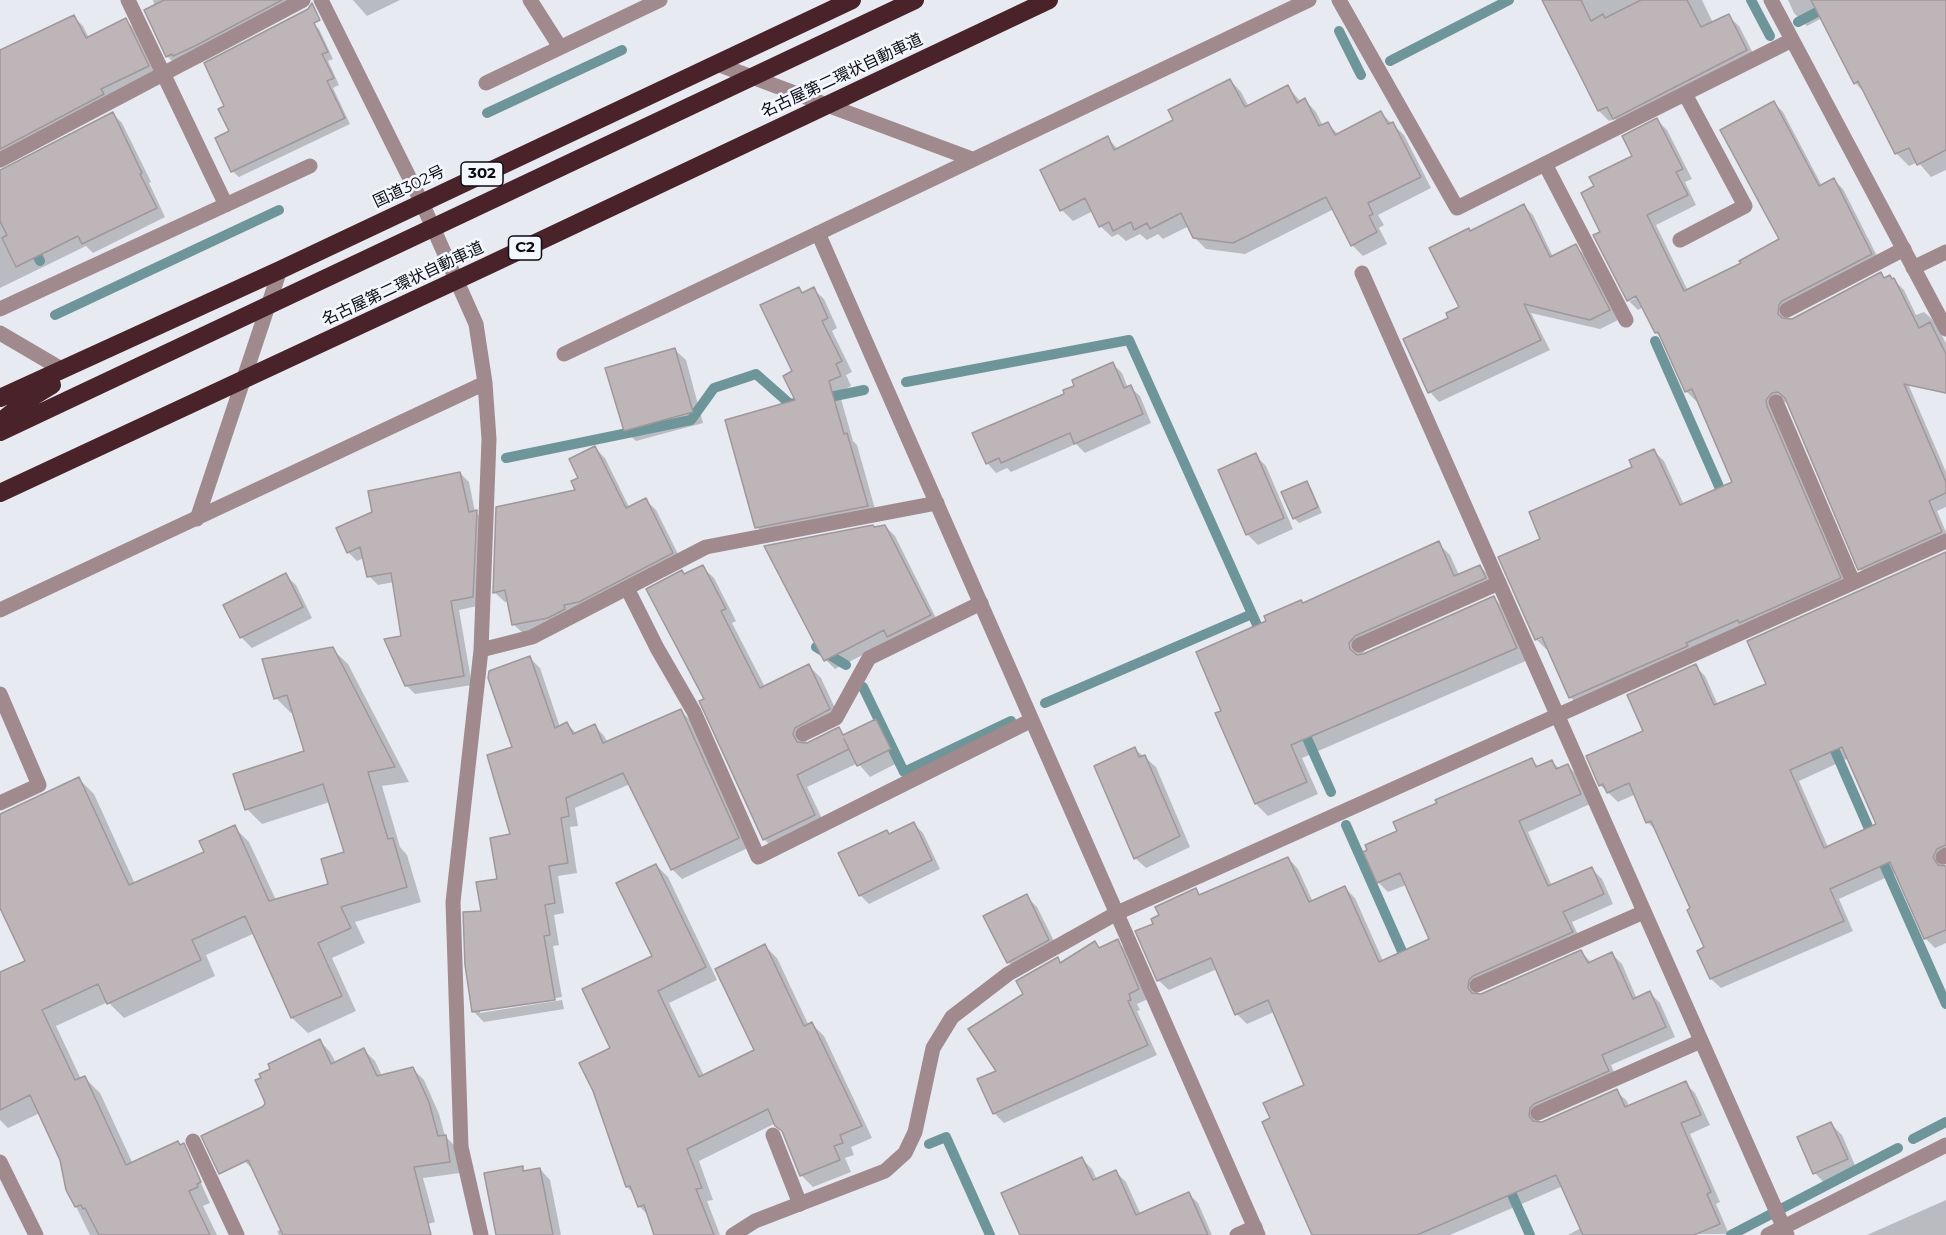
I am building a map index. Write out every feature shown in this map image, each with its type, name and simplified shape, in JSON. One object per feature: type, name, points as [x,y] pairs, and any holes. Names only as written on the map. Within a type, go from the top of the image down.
[{"type":"highway","name":"国道302号","points":[[0,398],[279,270],[852,0]]},
{"type":"highway","points":[[0,432],[915,0]]},
{"type":"highway","name":"名古屋第二環状自動車道","points":[[0,493],[477,271],[1049,0]]},
{"type":"highway","name":"国道302号","points":[[0,422],[29,399],[112,347]]},
{"type":"street","points":[[128,0],[225,205]]},
{"type":"street","points":[[0,160],[303,0]]},
{"type":"street","points":[[321,0],[422,203],[476,324],[484,383],[489,440],[481,650],[453,902],[461,1147],[481,1235]]},
{"type":"street","points":[[531,0],[560,47]]},
{"type":"street","points":[[486,83],[660,0]]},
{"type":"street","points":[[564,354],[1309,0]]},
{"type":"street","points":[[1339,0],[1457,208],[1792,40]]},
{"type":"street","points":[[1771,0],[1946,329]]},
{"type":"street","points":[[717,64],[972,159]]},
{"type":"street","points":[[1680,240],[1745,206],[1685,94]]},
{"type":"street","points":[[1545,164],[1626,320]]},
{"type":"street","points":[[0,309],[310,166]]},
{"type":"street","points":[[818,232],[1256,1231],[1237,1235]]},
{"type":"street","points":[[1787,309],[1904,249]]},
{"type":"street","points":[[1913,268],[1946,252]]},
{"type":"street","points":[[197,519],[279,270]]},
{"type":"street","points":[[1362,273],[1784,1228]]},
{"type":"street","points":[[0,333],[63,370]]},
{"type":"street","points":[[0,610],[484,383]]},
{"type":"street","points":[[1776,402],[1853,582]]},
{"type":"street","points":[[481,650],[532,637],[706,547],[937,503]]},
{"type":"street","points":[[733,1235],[755,1221],[885,1171],[905,1153],[915,1132],[933,1048],[952,1017],[1008,974],[1117,913],[1946,541]]},
{"type":"street","points":[[1359,645],[1498,584]]},
{"type":"street","points":[[627,588],[657,648],[694,712],[758,857],[1032,720]]},
{"type":"street","points":[[803,734],[836,718],[869,658],[981,603]]},
{"type":"street","points":[[0,694],[39,785],[0,803]]},
{"type":"street","points":[[1477,985],[1644,912]]},
{"type":"street","points":[[1538,1113],[1701,1041]]},
{"type":"street","points":[[773,1135],[800,1204]]},
{"type":"street","points":[[193,1141],[237,1235]]},
{"type":"street","points":[[1768,1235],[1946,1145]]},
{"type":"street","points":[[0,1162],[36,1235]]},
{"type":"building","points":[[164,0],[282,0],[195,46],[166,57],[144,10]]},
{"type":"building","points":[[1542,0],[1581,0],[1591,21],[1603,14],[1605,18],[1641,0],[1687,0],[1701,27],[1729,14],[1747,50],[1613,119],[1607,107],[1598,111]]},
{"type":"building","points":[[1811,0],[1946,0],[1946,150],[1917,165],[1909,148],[1895,154],[1858,81],[1854,84]]},
{"type":"building","points":[[312,3],[320,20],[314,23],[328,52],[322,54],[334,78],[327,81],[345,118],[231,172],[215,138],[229,131],[218,109],[224,106],[204,63],[308,9]]},
{"type":"building","points":[[74,15],[86,38],[126,18],[149,66],[101,89],[104,94],[0,149],[0,50]]},
{"type":"building","points":[[1230,79],[1245,107],[1288,85],[1297,103],[1305,98],[1319,126],[1328,122],[1335,135],[1381,111],[1388,124],[1393,122],[1421,177],[1368,203],[1373,214],[1369,216],[1377,232],[1351,246],[1326,197],[1233,243],[1193,238],[1181,213],[1150,229],[1147,223],[1134,230],[1131,222],[1113,231],[1109,222],[1099,227],[1085,198],[1060,211],[1040,170],[1108,136],[1114,150],[1173,120],[1168,110]]},
{"type":"building","points":[[1774,101],[1819,186],[1834,178],[1872,254],[1782,301],[1778,314],[1782,318],[1792,319],[1881,272],[1884,278],[1890,275],[1892,279],[1894,278],[1919,328],[1930,322],[1946,354],[1946,393],[1904,384],[1946,482],[1946,493],[1929,501],[1942,532],[1858,570],[1785,398],[1778,392],[1772,393],[1766,400],[1767,406],[1841,578],[1739,623],[1738,620],[1686,643],[1688,646],[1569,698],[1542,637],[1535,640],[1498,557],[1540,539],[1529,512],[1632,467],[1629,460],[1654,449],[1680,505],[1732,482],[1692,389],[1685,392],[1658,332],[1655,333],[1636,296],[1627,301],[1593,235],[1600,232],[1581,193],[1594,186],[1589,177],[1632,156],[1622,136],[1657,118],[1683,169],[1676,172],[1688,195],[1647,215],[1684,291],[1741,263],[1739,261],[1779,239],[1720,130]]},
{"type":"building","points":[[113,112],[157,208],[82,244],[78,236],[16,267],[2,238],[7,235],[0,221],[0,170]]},
{"type":"building","points":[[1524,204],[1550,257],[1576,244],[1610,310],[1590,320],[1524,304],[1541,340],[1428,393],[1403,339],[1448,318],[1446,313],[1459,307],[1429,248],[1469,228],[1470,231]]},
{"type":"building","points":[[799,287],[802,293],[814,287],[828,318],[822,321],[842,361],[836,364],[841,376],[829,381],[868,506],[755,528],[725,420],[795,400],[783,376],[792,371],[760,305]]},
{"type":"building","points":[[675,348],[693,412],[624,431],[605,368]]},
{"type":"building","points":[[1113,362],[1124,388],[1131,385],[1143,414],[1074,444],[1070,433],[1001,463],[999,458],[986,464],[972,433],[1064,394],[1063,390],[1074,386],[1072,380]]},
{"type":"building","points":[[595,446],[626,508],[646,498],[673,553],[579,602],[564,605],[565,609],[548,618],[512,625],[505,590],[493,593],[496,507],[575,490],[571,481],[578,478],[569,459]]},
{"type":"building","points":[[1256,453],[1284,518],[1246,535],[1218,470]]},
{"type":"building","points":[[460,472],[469,512],[477,510],[473,597],[451,601],[464,676],[405,686],[384,639],[401,636],[391,573],[367,577],[360,547],[347,553],[336,528],[372,512],[368,491]]},
{"type":"building","points":[[1307,481],[1318,507],[1293,519],[1281,492]]},
{"type":"building","points":[[873,525],[874,527],[885,525],[931,615],[887,637],[884,630],[824,661],[764,546]]},
{"type":"building","points":[[1439,541],[1454,576],[1480,565],[1486,578],[1355,636],[1349,643],[1350,649],[1357,655],[1363,654],[1494,596],[1517,648],[1291,745],[1307,782],[1255,804],[1215,713],[1221,711],[1196,652],[1266,621],[1264,616],[1301,600],[1303,603]]},
{"type":"building","points":[[1946,552],[1946,845],[1937,849],[1933,857],[1938,865],[1946,866],[1946,930],[1924,939],[1890,862],[1830,889],[1844,921],[1710,979],[1697,951],[1704,947],[1687,910],[1690,908],[1651,821],[1646,823],[1629,783],[1607,793],[1603,784],[1599,786],[1586,756],[1643,731],[1627,695],[1696,664],[1714,705],[1766,684],[1747,641]],"holes":[[[1842,747],[1876,824],[1824,848],[1790,770]]]},
{"type":"building","points":[[703,565],[726,609],[721,611],[760,688],[809,664],[830,709],[795,728],[793,734],[797,742],[807,743],[839,727],[843,735],[876,719],[891,749],[857,766],[849,749],[797,775],[815,815],[763,840],[699,701],[704,699],[646,589],[682,570],[684,574]]},
{"type":"building","points":[[286,573],[303,607],[240,638],[223,605]]},
{"type":"building","points":[[333,647],[395,767],[368,772],[388,839],[393,838],[407,887],[341,907],[351,928],[318,943],[342,996],[291,1018],[245,916],[192,940],[201,960],[107,1004],[98,984],[42,1010],[75,1080],[85,1076],[126,1165],[178,1141],[180,1145],[184,1143],[201,1182],[197,1184],[198,1187],[189,1191],[210,1235],[99,1235],[85,1208],[83,1209],[81,1205],[75,1207],[66,1190],[60,1160],[30,1095],[0,1110],[0,972],[25,961],[0,908],[0,814],[79,777],[129,885],[204,852],[199,841],[235,825],[269,901],[328,884],[321,859],[344,852],[323,784],[245,810],[233,774],[304,751],[287,695],[274,699],[262,659]]},
{"type":"building","points":[[530,656],[555,728],[567,722],[573,734],[595,724],[603,743],[681,709],[739,838],[671,870],[623,773],[566,798],[569,816],[561,818],[568,863],[549,866],[555,903],[545,905],[550,935],[544,936],[555,1000],[472,1012],[465,965],[463,912],[481,911],[476,882],[497,879],[490,838],[510,834],[487,755],[512,747],[488,678],[489,671]]},
{"type":"building","points":[[1135,747],[1139,757],[1145,755],[1180,836],[1134,859],[1094,766]]},
{"type":"building","points":[[1532,758],[1536,767],[1552,760],[1556,769],[1568,764],[1581,794],[1519,821],[1548,886],[1592,867],[1604,894],[1563,912],[1573,932],[1473,976],[1469,980],[1468,988],[1472,993],[1481,994],[1581,950],[1588,963],[1612,952],[1633,999],[1650,991],[1666,1027],[1602,1055],[1609,1071],[1534,1104],[1530,1108],[1529,1116],[1533,1121],[1542,1122],[1617,1089],[1625,1107],[1686,1081],[1701,1115],[1681,1123],[1711,1192],[1707,1194],[1720,1224],[1694,1235],[1583,1235],[1556,1175],[1417,1235],[1312,1235],[1262,1122],[1270,1118],[1263,1103],[1304,1085],[1268,1000],[1235,1015],[1211,958],[1157,981],[1135,931],[1153,924],[1151,919],[1159,915],[1155,907],[1196,888],[1199,895],[1288,857],[1309,902],[1345,886],[1379,962],[1429,939],[1400,873],[1377,883],[1363,852],[1367,850],[1365,845],[1397,831],[1393,822],[1437,803],[1435,800]]},
{"type":"building","points":[[914,822],[932,860],[859,896],[838,853],[887,830],[889,834]]},
{"type":"building","points":[[656,864],[706,967],[658,991],[699,1077],[754,1050],[715,969],[765,944],[804,1026],[812,1022],[862,1126],[840,1135],[843,1143],[834,1146],[840,1160],[800,1176],[782,1131],[775,1126],[768,1109],[687,1149],[702,1188],[696,1189],[714,1235],[654,1235],[644,1205],[638,1207],[630,1186],[626,1187],[593,1091],[579,1063],[610,1048],[582,989],[652,956],[616,883]]},
{"type":"building","points":[[1027,894],[1049,940],[1007,963],[983,916]]},
{"type":"building","points":[[1118,939],[1139,989],[1129,994],[1131,1000],[1128,1001],[1148,1045],[993,1114],[977,1079],[996,1071],[968,1029],[1023,994],[1016,981],[1058,957],[1060,963],[1095,941],[1099,948]]},
{"type":"building","points":[[320,1039],[331,1064],[364,1048],[377,1076],[413,1067],[429,1102],[438,1136],[446,1135],[450,1162],[414,1167],[431,1235],[283,1235],[248,1160],[219,1174],[201,1136],[262,1107],[265,1104],[264,1100],[255,1080],[261,1078],[259,1074],[270,1069],[268,1064]]},
{"type":"building","points":[[1831,1122],[1848,1159],[1813,1174],[1797,1137]]},
{"type":"building","points":[[1082,1157],[1093,1180],[1116,1170],[1136,1215],[1189,1192],[1208,1235],[1020,1235],[1001,1193]]},
{"type":"building","points":[[523,1166],[523,1171],[540,1168],[553,1235],[496,1235],[484,1173]]},
{"type":"waterway","points":[[1390,61],[1509,0]]},
{"type":"waterway","points":[[1751,0],[1770,36]]},
{"type":"waterway","points":[[1798,22],[1840,0]]},
{"type":"waterway","points":[[1339,31],[1361,75]]},
{"type":"waterway","points":[[487,113],[622,50]]},
{"type":"waterway","points":[[55,315],[279,210]]},
{"type":"waterway","points":[[31,243],[40,261]]},
{"type":"waterway","points":[[906,382],[1129,340],[1262,636]]},
{"type":"waterway","points":[[1655,341],[1725,500]]},
{"type":"waterway","points":[[506,458],[691,420],[714,388],[756,374],[790,404],[801,402]]},
{"type":"waterway","points":[[820,399],[864,390]]},
{"type":"waterway","points":[[1045,703],[1252,614]]},
{"type":"waterway","points":[[816,647],[846,665]]},
{"type":"waterway","points":[[863,687],[904,772],[1011,721]]},
{"type":"waterway","points":[[1302,727],[1331,792]]},
{"type":"waterway","points":[[1829,737],[1873,838]]},
{"type":"waterway","points":[[1346,825],[1408,965]]},
{"type":"waterway","points":[[1879,853],[1946,1004]]},
{"type":"waterway","points":[[1913,1139],[1946,1122]]},
{"type":"waterway","points":[[929,1144],[946,1137],[990,1235]]},
{"type":"waterway","points":[[1731,1235],[1898,1148]]},
{"type":"waterway","points":[[1506,1181],[1530,1235]]}]
